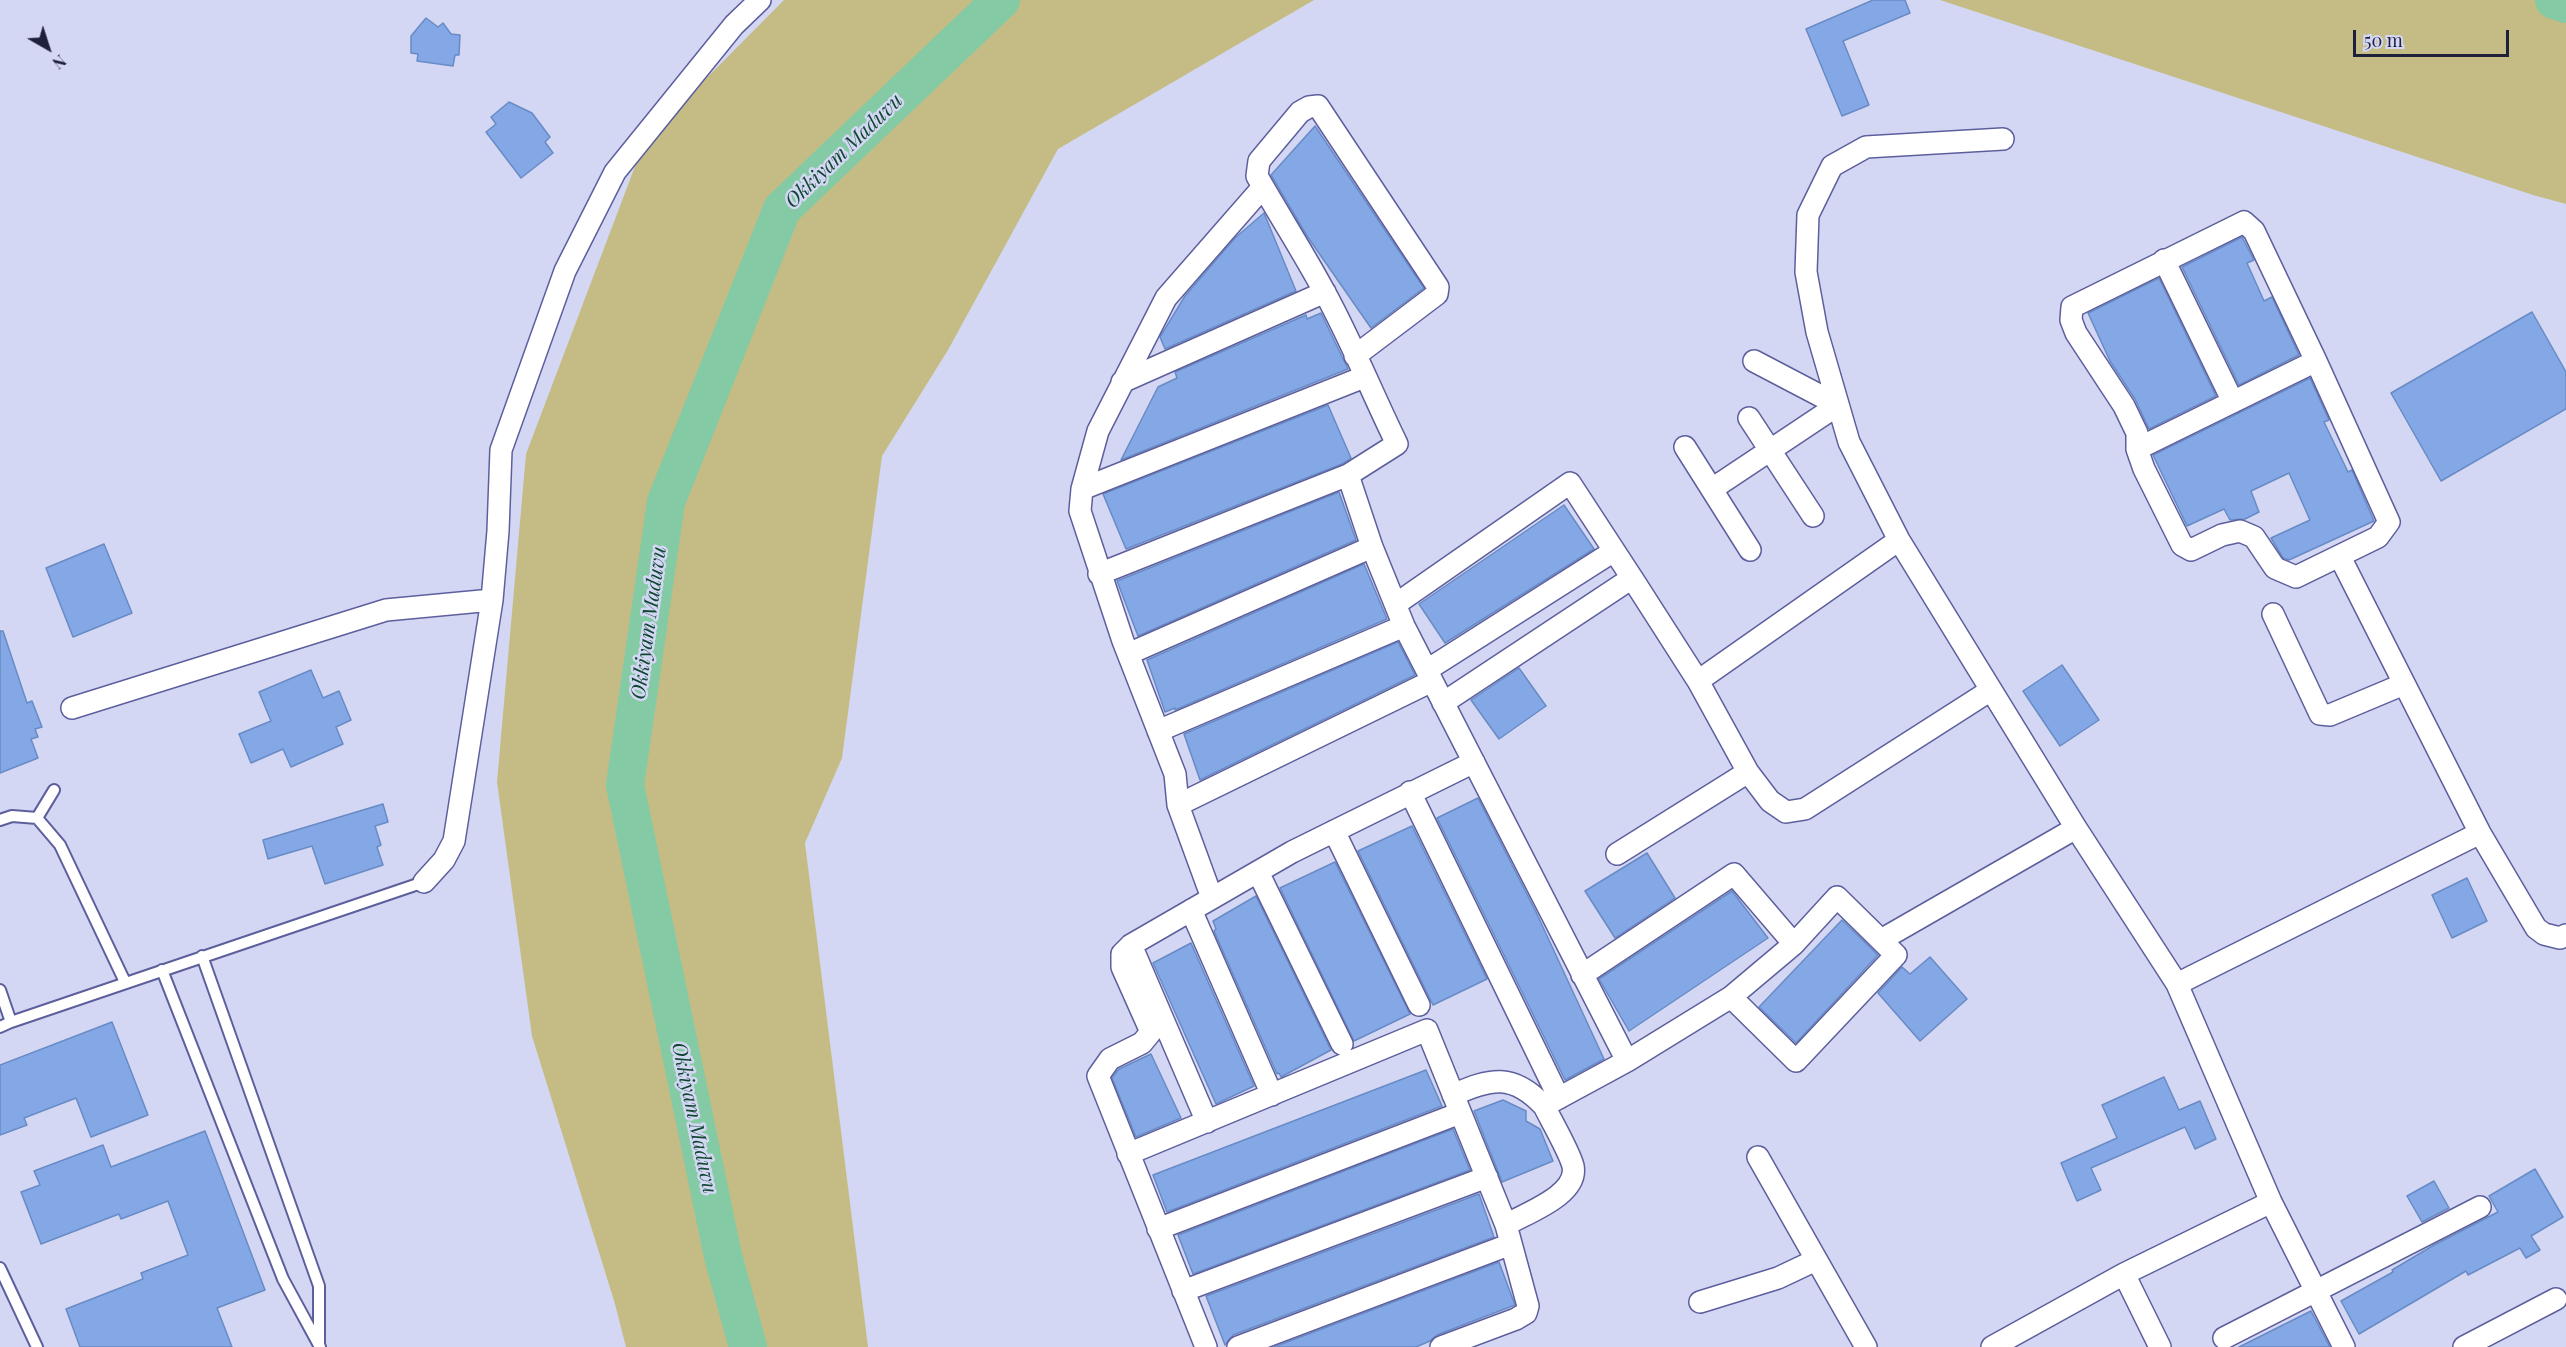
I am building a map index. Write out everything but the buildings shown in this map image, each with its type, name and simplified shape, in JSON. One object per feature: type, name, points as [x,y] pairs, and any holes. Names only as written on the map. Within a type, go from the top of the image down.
[{"type":"street","points":[[424,882],[444,860],[454,841],[492,600],[498,531],[501,450],[565,271],[615,172],[734,25],[760,0]]},
{"type":"street","points":[[1100,573],[1348,475],[1396,444],[1325,292],[1257,177],[1259,161],[1300,112],[1309,107],[1318,106],[1438,287],[1437,294],[1355,356]]},
{"type":"street","points":[[2003,139],[1866,147],[1832,166],[1808,215],[1806,272],[1817,332],[1849,441],[1899,540],[2076,828],[2177,984],[2271,1202],[2344,1347]]},
{"type":"street","points":[[1212,898],[1178,805],[1175,774],[1128,654],[1080,511],[1082,489],[1098,431],[1166,298],[1263,187]]},
{"type":"street","points":[[2238,223],[2249,225],[2254,231],[2389,522],[2378,537],[2296,577],[2275,568],[2254,537],[2240,531],[2222,535],[2191,550],[2182,545],[2144,469],[2137,449],[2137,433],[2124,406],[2076,333],[2071,320],[2072,307],[2164,260],[2238,223]]},
{"type":"street","points":[[2164,260],[2234,402]]},
{"type":"street","points":[[1122,382],[1325,292]]},
{"type":"street","points":[[1754,360],[1838,405]]},
{"type":"street","points":[[2137,449],[2316,361]]},
{"type":"street","points":[[1082,489],[1364,377]]},
{"type":"street","points":[[1712,489],[1838,405]]},
{"type":"street","points":[[1749,418],[1813,516]]},
{"type":"street","points":[[1685,447],[1750,550]]},
{"type":"street","points":[[1348,475],[1372,547],[1404,626],[1627,1061]]},
{"type":"street","points":[[1396,604],[1570,483],[1608,555],[1632,578],[1698,681],[1748,772],[1770,801],[1786,812],[1805,809],[1991,690]]},
{"type":"street","points":[[1698,681],[1899,540]]},
{"type":"street","points":[[1128,654],[1372,547]]},
{"type":"street","points":[[1178,805],[1429,676],[1608,555]]},
{"type":"street","points":[[2340,557],[2480,833],[2536,928],[2544,934],[2560,938],[2566,935]]},
{"type":"street","points":[[1443,703],[1632,578]]},
{"type":"street","points":[[72,708],[386,610],[492,600]]},
{"type":"street","points":[[2273,614],[2320,714],[2330,715],[2404,684]]},
{"type":"street","points":[[1158,731],[1404,626]]},
{"type":"street","points":[[1206,1347],[1098,1076],[1110,1059],[1142,1043],[1150,1032],[1122,967],[1122,954],[1131,945],[1258,872],[1410,792],[1474,762]]},
{"type":"street","points":[[1617,854],[1748,772]]},
{"type":"street","points":[[1238,1347],[1509,1234],[1558,1197],[1569,1184],[1574,1167],[1551,1102],[1410,792]]},
{"type":"street","points":[[1881,940],[2076,828]]},
{"type":"street","points":[[1334,831],[1419,1005]]},
{"type":"street","points":[[2177,984],[2480,833]]},
{"type":"street","points":[[1258,872],[1342,1044]]},
{"type":"street","points":[[1582,975],[1734,874],[1794,944]]},
{"type":"street","points":[[1551,1102],[1627,1061],[1731,997],[1794,944],[1837,897],[1896,955],[1796,1061],[1731,997]]},
{"type":"street","points":[[1191,910],[1272,1095]]},
{"type":"street","points":[[1131,945],[1207,1122]]},
{"type":"street","points":[[1128,1154],[1427,1030],[1509,1234],[1528,1306],[1526,1313],[1440,1347]]},
{"type":"street","points":[[1158,1229],[1457,1104],[1481,1082],[1501,1080],[1551,1102]]},
{"type":"street","points":[[1758,1157],[1866,1347]]},
{"type":"street","points":[[1183,1291],[1487,1177]]},
{"type":"street","points":[[1992,1347],[2124,1274],[2271,1202]]},
{"type":"street","points":[[2224,1338],[2480,1207]]},
{"type":"street","points":[[1700,1302],[1778,1278],[1816,1260]]},
{"type":"street","points":[[2124,1274],[2160,1347]]},
{"type":"street","points":[[2464,1347],[2556,1299]]},
{"type":"lane","points":[[37,818],[54,790]]},
{"type":"lane","points":[[0,820],[12,816],[37,818],[60,845],[125,982]]},
{"type":"lane","points":[[0,1027],[125,982],[424,882]]},
{"type":"lane","points":[[201,957],[319,1286],[319,1345]]},
{"type":"lane","points":[[162,970],[283,1280],[319,1345]]},
{"type":"lane","points":[[0,990],[11,1022]]},
{"type":"lane","points":[[0,1268],[37,1347]]},
{"type":"shaded area","points":[[784,0],[1314,0],[1058,149],[948,350],[882,456],[842,758],[805,843],[868,1347],[626,1347],[615,1304],[532,1036],[497,782],[526,454],[645,140]]},
{"type":"shaded area","points":[[1940,0],[2566,0],[2566,204],[2533,195]]},
{"type":"waterway","name":"Okkiyam Maduvu","points":[[748,1347],[723,1256],[625,785],[666,502],[782,209],[1001,0]]},
{"type":"waterway","name":"Okkiyam Maduvu","points":[[2554,0],[2566,4]]}]
